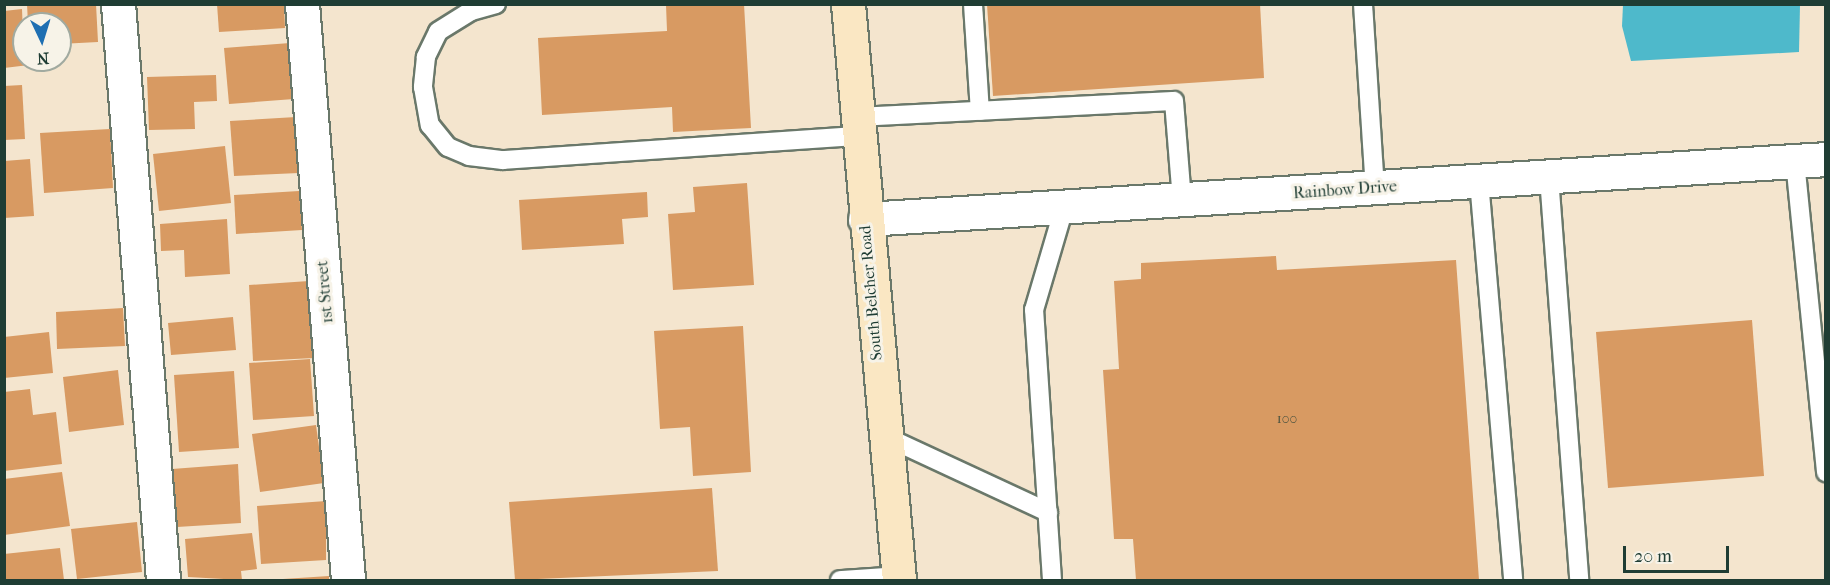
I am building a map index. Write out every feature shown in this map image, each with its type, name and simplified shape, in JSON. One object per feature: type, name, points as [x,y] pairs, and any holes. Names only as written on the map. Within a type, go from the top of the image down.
[{"type":"main road","name":"South Belcher Road","points":[[848,4],[884,436],[899,578]]},
{"type":"street","points":[[118,4],[163,580]]},
{"type":"street","name":"1st Street","points":[[303,4],[348,580]]},
{"type":"street","name":"Rainbow Drive","points":[[865,219],[1810,160]]},
{"type":"lane","points":[[496,4],[471,11],[438,32],[426,57],[423,87],[430,125],[448,147],[469,156],[503,160],[857,127],[980,111],[1174,101],[1182,201]]},
{"type":"lane","points":[[973,4],[980,111]]},
{"type":"lane","points":[[1363,4],[1375,188]]},
{"type":"lane","points":[[1810,160],[1826,472]]},
{"type":"lane","points":[[1549,177],[1579,580]]},
{"type":"lane","points":[[1479,182],[1513,580]]},
{"type":"lane","points":[[1052,580],[1034,310],[1064,208]]},
{"type":"lane","points":[[884,436],[1048,512]]},
{"type":"lane","points":[[840,580],[899,578]]},
{"type":"water","points":[[1623,5],[1800,5],[1799,52],[1631,61],[1622,26]]},
{"type":"building","points":[[27,4],[96,4],[98,42],[72,43],[72,12],[27,12]]},
{"type":"building","points":[[217,4],[284,4],[285,28],[219,32]]},
{"type":"building","points":[[744,4],[751,128],[673,132],[672,107],[542,115],[538,38],[667,31],[666,5]]},
{"type":"building","points":[[987,4],[1260,4],[1264,78],[993,96]]},
{"type":"building","points":[[22,9],[22,12],[12,12],[12,67],[4,68],[4,11]]},
{"type":"building","points":[[290,43],[294,99],[229,104],[224,48]]},
{"type":"building","points":[[216,75],[217,101],[194,102],[195,129],[149,130],[147,77]]},
{"type":"building","points":[[22,85],[25,139],[4,140],[4,86]]},
{"type":"building","points":[[296,117],[299,173],[234,176],[230,121]]},
{"type":"building","points":[[110,129],[113,188],[44,193],[40,133]]},
{"type":"building","points":[[225,146],[231,203],[159,211],[153,154]]},
{"type":"building","points":[[30,159],[34,216],[4,218],[4,161]]},
{"type":"building","points":[[747,183],[754,285],[673,290],[668,214],[695,212],[693,187]]},
{"type":"building","points":[[299,191],[302,230],[236,234],[234,195]]},
{"type":"building","points":[[647,192],[648,217],[622,219],[624,244],[522,250],[519,200]]},
{"type":"building","points":[[227,219],[230,274],[185,277],[184,250],[161,251],[160,224]]},
{"type":"building","points":[[1276,256],[1277,270],[1456,260],[1479,580],[1136,580],[1133,539],[1114,539],[1103,370],[1119,369],[1114,281],[1141,279],[1141,263]]},
{"type":"building","points":[[309,281],[314,358],[253,361],[249,285]]},
{"type":"building","points":[[123,308],[125,346],[57,349],[56,312]]},
{"type":"building","points":[[233,317],[236,350],[171,355],[168,323]]},
{"type":"building","points":[[1752,320],[1764,476],[1608,488],[1596,332]]},
{"type":"building","points":[[743,326],[751,472],[693,476],[690,427],[660,429],[654,331]]},
{"type":"building","points":[[49,332],[53,373],[4,378],[4,337]]},
{"type":"building","points":[[310,359],[314,416],[253,420],[249,363]]},
{"type":"building","points":[[118,370],[124,425],[69,432],[63,377]]},
{"type":"building","points":[[234,371],[239,448],[179,452],[174,375]]},
{"type":"building","points":[[30,389],[33,415],[56,412],[62,464],[4,471],[4,392]]},
{"type":"building","points":[[316,425],[324,483],[260,492],[252,434]]},
{"type":"building","points":[[238,464],[241,523],[177,527],[172,469]]},
{"type":"building","points":[[62,472],[70,526],[4,535],[4,479]]},
{"type":"building","points":[[712,488],[718,571],[515,580],[509,502]]},
{"type":"building","points":[[326,501],[326,560],[261,564],[257,506]]},
{"type":"building","points":[[137,522],[142,572],[77,579],[71,529]]},
{"type":"building","points":[[252,533],[257,569],[241,571],[242,580],[188,577],[185,539]]},
{"type":"building","points":[[60,548],[64,580],[4,580],[4,554]]},
{"type":"building","points":[[329,576],[329,580],[283,580],[283,579]]}]
